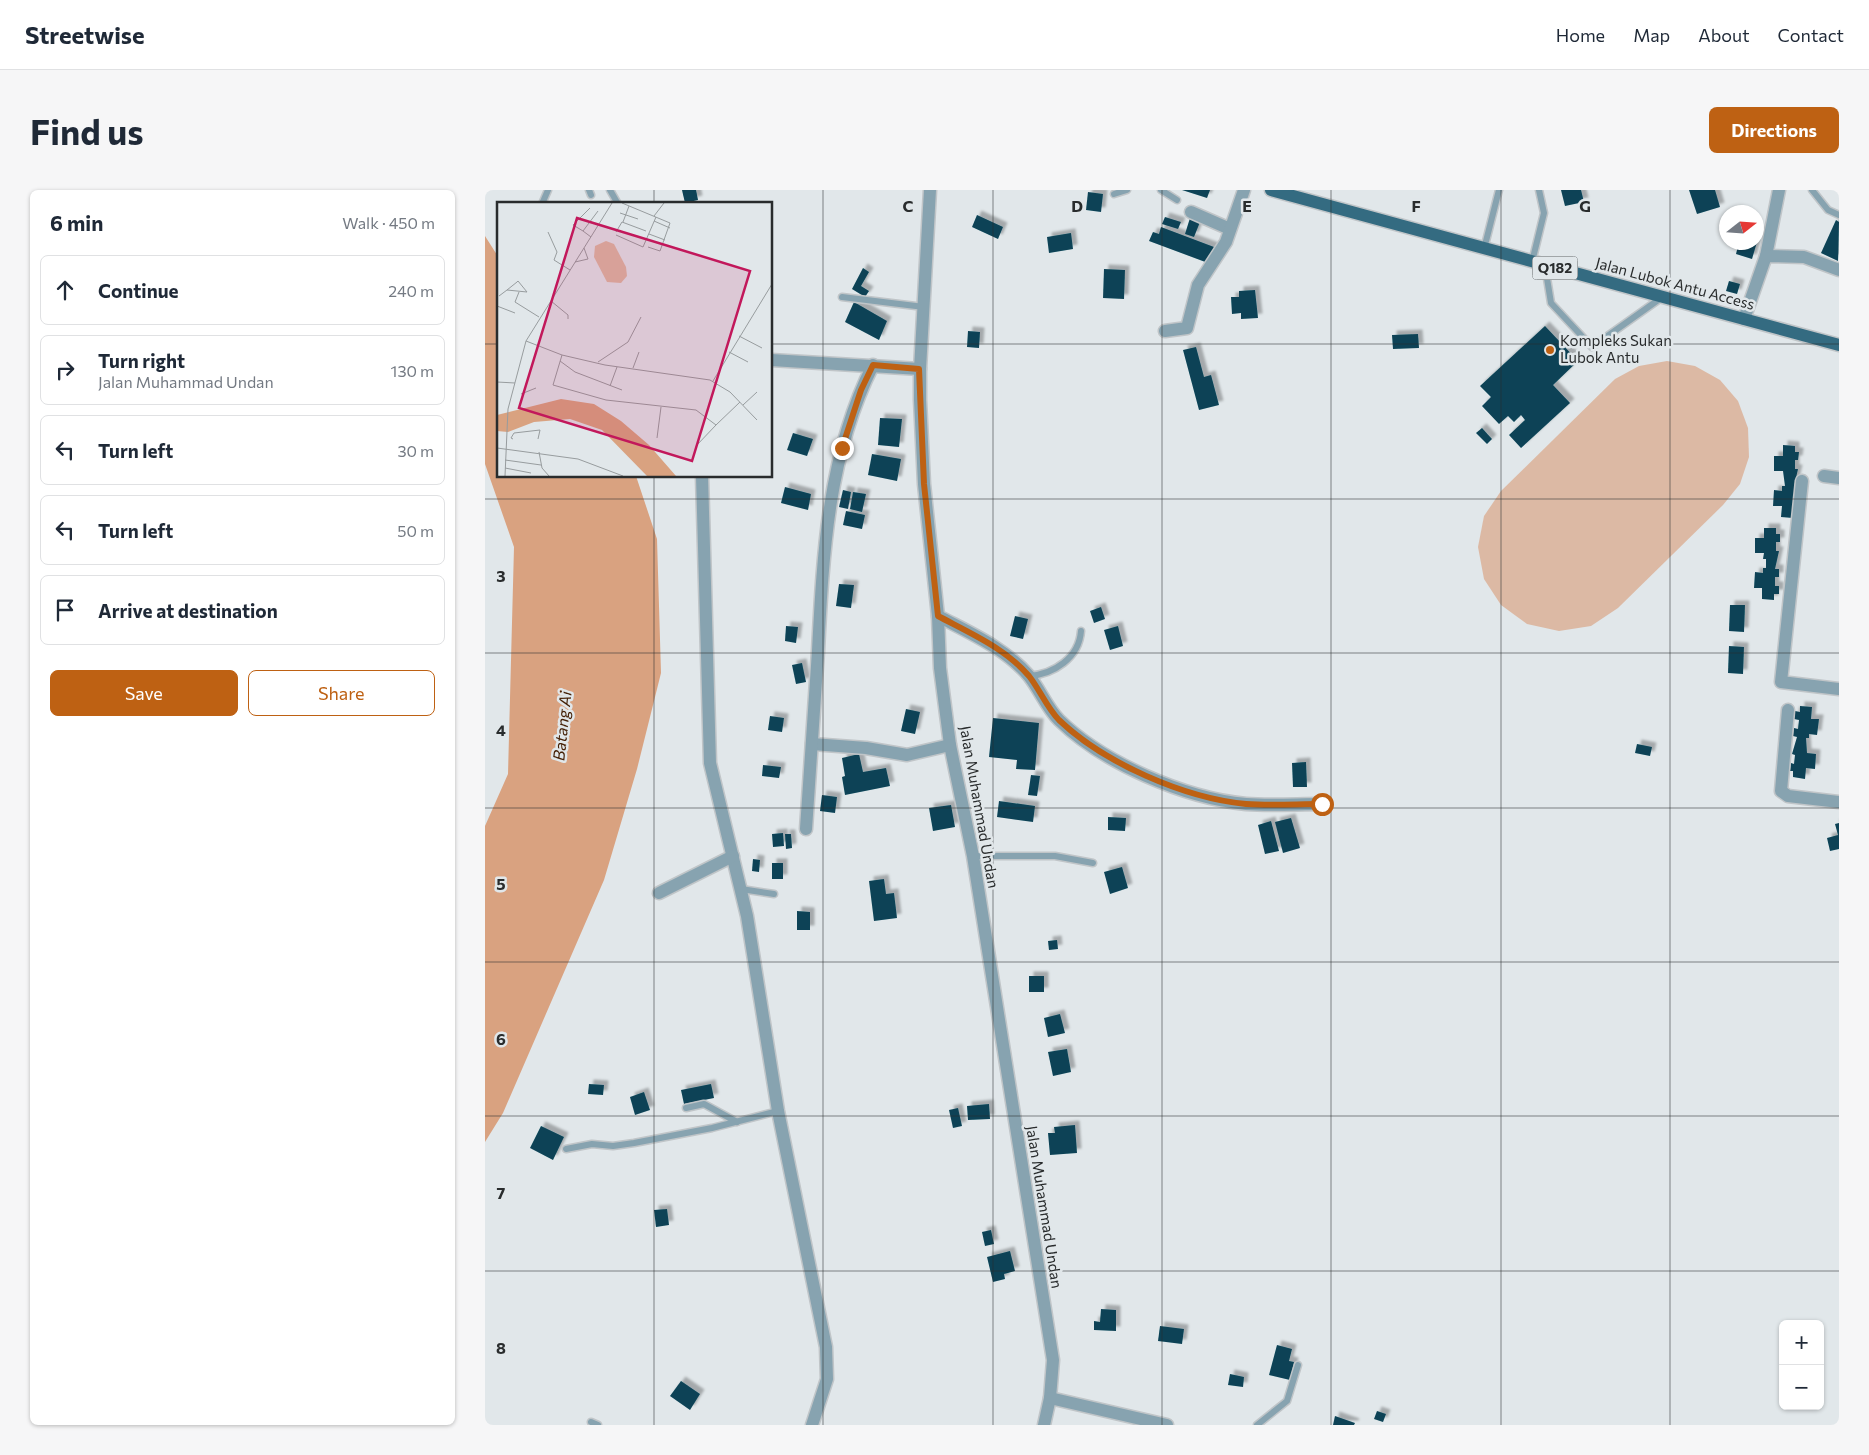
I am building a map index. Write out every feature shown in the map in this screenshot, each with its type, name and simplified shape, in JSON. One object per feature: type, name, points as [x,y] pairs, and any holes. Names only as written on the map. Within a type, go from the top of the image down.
[{"type":"main road","name":"Jalan Lubok Antu Access","points":[[1271,190],[1839,345]]},
{"type":"street","name":"Jalan Muhammad Undan","points":[[930,190],[919,369],[924,484],[938,616],[940,668],[950,745],[973,856],[1051,1351],[1050,1398],[1044,1425]]},
{"type":"street","points":[[1165,332],[1187,328],[1198,285],[1226,242],[1244,190]]},
{"type":"street","points":[[1744,319],[1766,256],[1779,190]]},
{"type":"street","points":[[1191,212],[1230,230]]},
{"type":"street","points":[[1766,256],[1804,257],[1839,270]]},
{"type":"street","points":[[773,360],[919,369]]},
{"type":"street","points":[[806,829],[821,595],[833,484],[861,390],[873,365]]},
{"type":"street","points":[[1824,476],[1839,478]]},
{"type":"street","points":[[702,478],[710,764],[741,889],[777,1110],[826,1347],[827,1379],[812,1425]]},
{"type":"street","points":[[1802,481],[1781,682],[1839,689]]},
{"type":"street","points":[[938,616],[997,648],[1015,662],[1029,676],[1057,718],[1080,739],[1131,771],[1199,794],[1246,804],[1322,804]]},
{"type":"street","points":[[1788,710],[1781,791],[1788,796],[1839,802]]},
{"type":"street","points":[[812,744],[866,748],[907,755],[950,745]]},
{"type":"street","points":[[659,893],[733,856]]},
{"type":"street","points":[[1050,1398],[1167,1425]]},
{"type":"lane","points":[[610,190],[617,202]]},
{"type":"lane","points":[[1114,194],[1127,190]]},
{"type":"lane","points":[[1161,190],[1177,200]]},
{"type":"lane","points":[[1484,249],[1499,190]]},
{"type":"lane","points":[[1539,190],[1544,213],[1539,264],[1551,303],[1592,347],[1662,297]]},
{"type":"lane","points":[[1812,190],[1828,210],[1839,216]]},
{"type":"lane","points":[[842,297],[924,307]]},
{"type":"lane","points":[[1029,676],[1047,672],[1066,662],[1077,648],[1081,631]]},
{"type":"lane","points":[[973,856],[1055,856],[1093,863]]},
{"type":"lane","points":[[741,889],[774,894]]},
{"type":"lane","points":[[686,1108],[704,1104],[737,1122]]},
{"type":"lane","points":[[565,1149],[592,1144],[613,1146],[634,1143],[737,1122],[777,1110]]},
{"type":"lane","points":[[1257,1425],[1287,1401],[1298,1365]]},
{"type":"lane","points":[[591,1422],[598,1425]]},
{"type":"shaded area","points":[[1667,361],[1695,366],[1720,380],[1738,401],[1748,428],[1749,457],[1740,484],[1723,505],[1618,608],[1591,626],[1559,631],[1527,624],[1501,605],[1484,579],[1478,547],[1484,516],[1501,491],[1615,379],[1639,366]]},
{"type":"water","name":"Batang Ai","points":[[485,236],[497,255],[497,478],[637,478],[657,539],[661,673],[637,769],[604,880],[503,1113],[485,1142],[485,826],[508,774],[514,547],[485,464]]},
{"type":"building","points":[[682,190],[696,190],[698,200],[685,202]]},
{"type":"building","points":[[1182,190],[1210,190],[1207,198]]},
{"type":"building","points":[[1561,190],[1581,190],[1584,202],[1565,206]]},
{"type":"building","points":[[1689,190],[1715,190],[1719,207],[1697,214]]},
{"type":"building","points":[[1088,192],[1103,194],[1101,212],[1086,210]]},
{"type":"building","points":[[977,215],[1003,227],[998,239],[972,227]]},
{"type":"building","points":[[1165,217],[1181,222],[1178,229],[1162,224]]},
{"type":"building","points":[[1190,218],[1200,222],[1194,237],[1185,234]]},
{"type":"building","points":[[1836,220],[1839,222],[1838,261],[1821,253]]},
{"type":"building","points":[[1161,227],[1214,247],[1208,263],[1149,241],[1153,232],[1159,234]]},
{"type":"building","points":[[1071,233],[1073,249],[1049,253],[1047,237]]},
{"type":"building","points":[[1737,250],[1755,250],[1752,259],[1736,254]]},
{"type":"building","points":[[863,268],[869,272],[861,286],[869,291],[865,297],[852,289]]},
{"type":"building","points":[[1104,269],[1125,270],[1124,299],[1103,298]]},
{"type":"building","points":[[1729,281],[1740,284],[1737,294],[1726,291]]},
{"type":"building","points":[[1255,290],[1258,318],[1241,319],[1241,313],[1232,314],[1231,297],[1239,297],[1239,291]]},
{"type":"building","points":[[854,302],[887,321],[879,340],[845,322]]},
{"type":"building","points":[[1545,326],[1578,361],[1553,385],[1570,403],[1521,448],[1509,435],[1525,420],[1521,415],[1514,422],[1508,416],[1499,424],[1482,406],[1491,397],[1480,386]]},
{"type":"building","points":[[968,331],[980,332],[979,348],[967,347]]},
{"type":"building","points":[[1418,334],[1419,348],[1393,349],[1392,335]]},
{"type":"building","points":[[1196,347],[1204,377],[1211,375],[1219,405],[1199,410],[1183,350]]},
{"type":"building","points":[[880,418],[902,419],[899,447],[878,445]]},
{"type":"building","points":[[1482,428],[1492,439],[1487,444],[1476,433]]},
{"type":"building","points":[[793,433],[813,439],[807,456],[787,450]]},
{"type":"building","points":[[1783,445],[1795,446],[1795,452],[1799,452],[1798,460],[1795,460],[1795,469],[1798,469],[1794,487],[1798,487],[1798,495],[1794,495],[1793,518],[1781,517],[1782,506],[1773,506],[1774,490],[1782,491],[1782,486],[1785,486],[1783,471],[1774,471],[1774,456],[1783,456]]},
{"type":"building","points":[[872,454],[901,459],[897,481],[868,475]]},
{"type":"building","points":[[785,487],[811,494],[808,510],[781,503]]},
{"type":"building","points":[[843,490],[851,492],[848,509],[839,507]]},
{"type":"building","points":[[853,492],[866,494],[862,512],[850,509]]},
{"type":"building","points":[[846,511],[865,515],[862,529],[843,525]]},
{"type":"building","points":[[1764,528],[1776,528],[1776,534],[1780,534],[1780,542],[1776,542],[1776,551],[1779,551],[1775,569],[1779,569],[1779,577],[1775,577],[1775,586],[1779,586],[1779,594],[1774,594],[1774,600],[1762,599],[1762,588],[1754,588],[1755,572],[1763,573],[1763,568],[1766,568],[1766,559],[1763,559],[1764,553],[1755,553],[1755,538],[1764,538]]},
{"type":"building","points":[[839,584],[854,585],[851,608],[836,606]]},
{"type":"building","points":[[1730,605],[1745,605],[1744,632],[1729,631]]},
{"type":"building","points":[[1101,607],[1105,619],[1094,623],[1090,611]]},
{"type":"building","points":[[1015,616],[1028,619],[1023,639],[1010,636]]},
{"type":"building","points":[[786,626],[798,627],[796,643],[785,641]]},
{"type":"building","points":[[1118,626],[1123,646],[1110,650],[1104,630]]},
{"type":"building","points":[[1729,646],[1744,647],[1743,674],[1728,673]]},
{"type":"building","points":[[802,663],[806,682],[796,684],[792,665]]},
{"type":"building","points":[[1800,706],[1812,707],[1811,719],[1819,719],[1817,735],[1809,734],[1809,738],[1806,738],[1807,753],[1816,754],[1815,769],[1806,768],[1805,779],[1793,777],[1793,771],[1790,771],[1791,763],[1794,764],[1795,755],[1792,754],[1797,737],[1793,736],[1794,728],[1798,729],[1799,720],[1794,719],[1795,711],[1800,712]]},
{"type":"building","points":[[906,709],[920,712],[915,734],[901,731]]},
{"type":"building","points":[[770,716],[784,718],[782,732],[768,730]]},
{"type":"building","points":[[993,718],[1039,723],[1035,770],[1016,769],[1017,760],[989,757]]},
{"type":"building","points":[[1637,744],[1652,747],[1650,756],[1635,753]]},
{"type":"building","points":[[859,754],[863,772],[886,768],[890,786],[845,795],[842,777],[845,776],[842,758]]},
{"type":"building","points":[[1306,762],[1307,787],[1293,787],[1292,763]]},
{"type":"building","points":[[763,765],[781,767],[779,778],[762,776]]},
{"type":"building","points":[[1031,775],[1040,776],[1037,796],[1028,795]]},
{"type":"building","points":[[822,795],[837,797],[835,813],[820,811]]},
{"type":"building","points":[[999,801],[1035,806],[1033,822],[997,817]]},
{"type":"building","points":[[951,805],[955,827],[933,831],[929,808]]},
{"type":"building","points":[[1108,817],[1126,818],[1125,831],[1108,830]]},
{"type":"building","points":[[1291,818],[1300,848],[1283,853],[1275,822]]},
{"type":"building","points":[[1271,821],[1279,851],[1265,854],[1258,825]]},
{"type":"building","points":[[1839,823],[1839,849],[1830,851],[1827,838],[1838,835],[1835,824]]},
{"type":"building","points":[[783,833],[784,846],[773,847],[772,834]]},
{"type":"building","points":[[785,834],[791,834],[792,848],[786,849]]},
{"type":"building","points":[[753,859],[760,860],[759,872],[752,871]]},
{"type":"building","points":[[772,863],[783,863],[783,879],[772,879]]},
{"type":"building","points":[[1122,867],[1128,888],[1110,894],[1104,872]]},
{"type":"building","points":[[884,879],[886,894],[894,893],[897,918],[874,921],[869,881]]},
{"type":"building","points":[[797,911],[810,912],[810,930],[797,930]]},
{"type":"building","points":[[1057,940],[1058,949],[1049,950],[1048,941]]},
{"type":"building","points":[[1029,976],[1044,976],[1044,992],[1029,992]]},
{"type":"building","points":[[1060,1014],[1065,1033],[1048,1037],[1044,1018]]},
{"type":"building","points":[[1067,1049],[1071,1072],[1053,1076],[1048,1052]]},
{"type":"building","points":[[589,1084],[604,1085],[603,1095],[588,1094]]},
{"type":"building","points":[[711,1084],[714,1098],[684,1104],[681,1090]]},
{"type":"building","points":[[644,1092],[650,1110],[635,1115],[630,1097]]},
{"type":"building","points":[[989,1104],[990,1119],[968,1120],[967,1106]]},
{"type":"building","points":[[958,1108],[962,1126],[953,1128],[949,1110]]},
{"type":"building","points":[[1075,1125],[1077,1153],[1050,1155],[1048,1133],[1055,1133],[1054,1127]]},
{"type":"building","points":[[541,1126],[564,1137],[553,1160],[530,1148]]},
{"type":"building","points":[[667,1209],[669,1225],[656,1227],[654,1210]]},
{"type":"building","points":[[991,1230],[994,1244],[985,1246],[982,1232]]},
{"type":"building","points":[[1010,1251],[1015,1271],[1004,1274],[1005,1279],[993,1282],[987,1257]]},
{"type":"building","points":[[1101,1309],[1116,1310],[1116,1331],[1094,1330],[1094,1321],[1100,1322]]},
{"type":"building","points":[[1160,1326],[1184,1329],[1182,1344],[1158,1341]]},
{"type":"building","points":[[1277,1345],[1292,1349],[1289,1361],[1294,1362],[1290,1380],[1269,1375]]},
{"type":"building","points":[[1230,1374],[1244,1377],[1243,1387],[1228,1385]]},
{"type":"building","points":[[681,1381],[700,1394],[690,1410],[670,1396]]},
{"type":"building","points":[[1377,1411],[1386,1414],[1383,1422],[1374,1419]]},
{"type":"building","points":[[1335,1416],[1355,1423],[1354,1425],[1333,1425]]},
{"type":"place","name":"Kompleks Sukan Lubok Antu","points":[[1550,350]]},
{"type":"route","points":[[842,448],[861,390],[873,365],[919,369],[924,484],[938,616],[992,645],[1015,662],[1029,676],[1057,718],[1080,739],[1131,771],[1199,794],[1246,804],[1322,804]]}]
